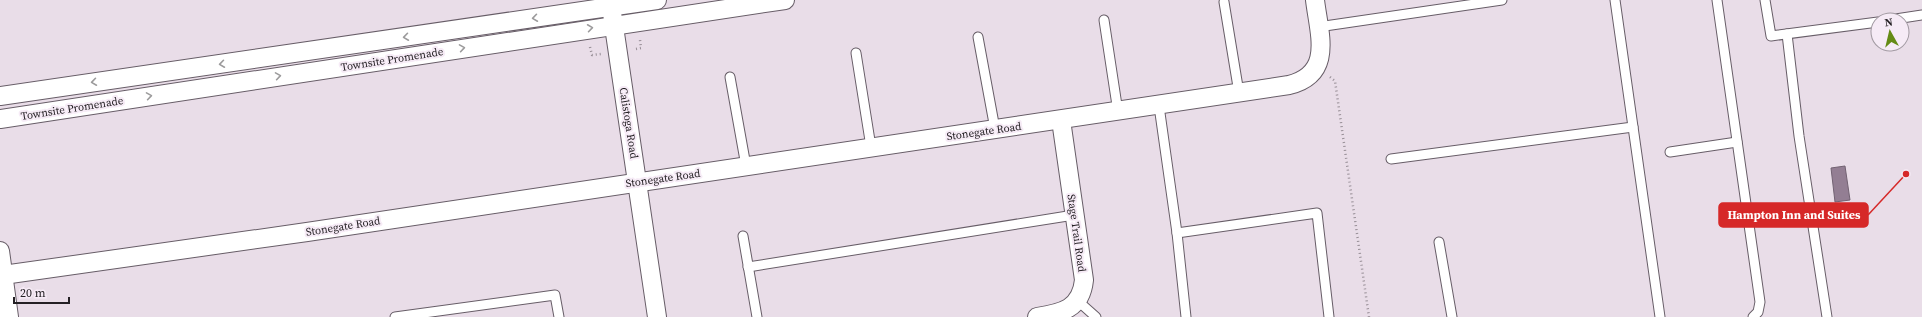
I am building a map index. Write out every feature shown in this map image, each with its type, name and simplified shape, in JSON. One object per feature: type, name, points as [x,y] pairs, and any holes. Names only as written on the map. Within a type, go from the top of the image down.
[{"type":"street","name":"Townsite Promenade","points":[[0,96],[611,3],[657,0]]},
{"type":"street","name":"Townsite Promenade","points":[[0,119],[785,0]]},
{"type":"street","points":[[1315,0],[1321,51],[1317,67]]},
{"type":"street","name":"Calistoga Road","points":[[611,3],[657,317]]},
{"type":"street","name":"Stonegate Road","points":[[3,280],[638,181],[1239,94],[1297,83],[1311,75],[1317,67]]},
{"type":"street","name":"Stage Trail Road","points":[[1061,120],[1084,280],[1083,290],[1078,301]]},
{"type":"street","points":[[0,251],[9,317]]},
{"type":"street","points":[[1037,317],[1066,310],[1078,301]]},
{"type":"lane","points":[[1318,27],[1502,0]]},
{"type":"lane","points":[[1615,0],[1660,317]]},
{"type":"lane","points":[[1717,0],[1760,302],[1758,312],[1753,317]]},
{"type":"lane","points":[[1765,0],[1771,36],[1870,23]]},
{"type":"lane","points":[[1224,2],[1239,94]]},
{"type":"lane","points":[[1910,17],[1922,15]]},
{"type":"lane","points":[[1104,20],[1118,112]]},
{"type":"lane","points":[[1787,34],[1802,160],[1826,317]]},
{"type":"lane","points":[[978,37],[995,129]]},
{"type":"lane","points":[[856,53],[871,147]]},
{"type":"lane","points":[[730,77],[746,166]]},
{"type":"lane","points":[[1159,106],[1177,233],[1186,317]]},
{"type":"lane","points":[[1391,158],[1633,127]]},
{"type":"lane","points":[[1670,152],[1737,142]]},
{"type":"lane","points":[[1177,233],[1317,213],[1329,317]]},
{"type":"lane","points":[[748,267],[1074,215]]},
{"type":"lane","points":[[743,236],[757,317]]},
{"type":"lane","points":[[1439,242],[1452,317]]},
{"type":"lane","points":[[395,317],[556,295],[559,317]]},
{"type":"lane","points":[[1078,301],[1096,317]]},
{"type":"path","points":[[1317,67],[1335,80],[1368,317]]},
{"type":"shaded area","points":[[1845,166],[1850,200],[1835,202],[1831,168]]},
{"type":"place","name":"Hampton Inn and Suites","points":[[1906,174]]}]
